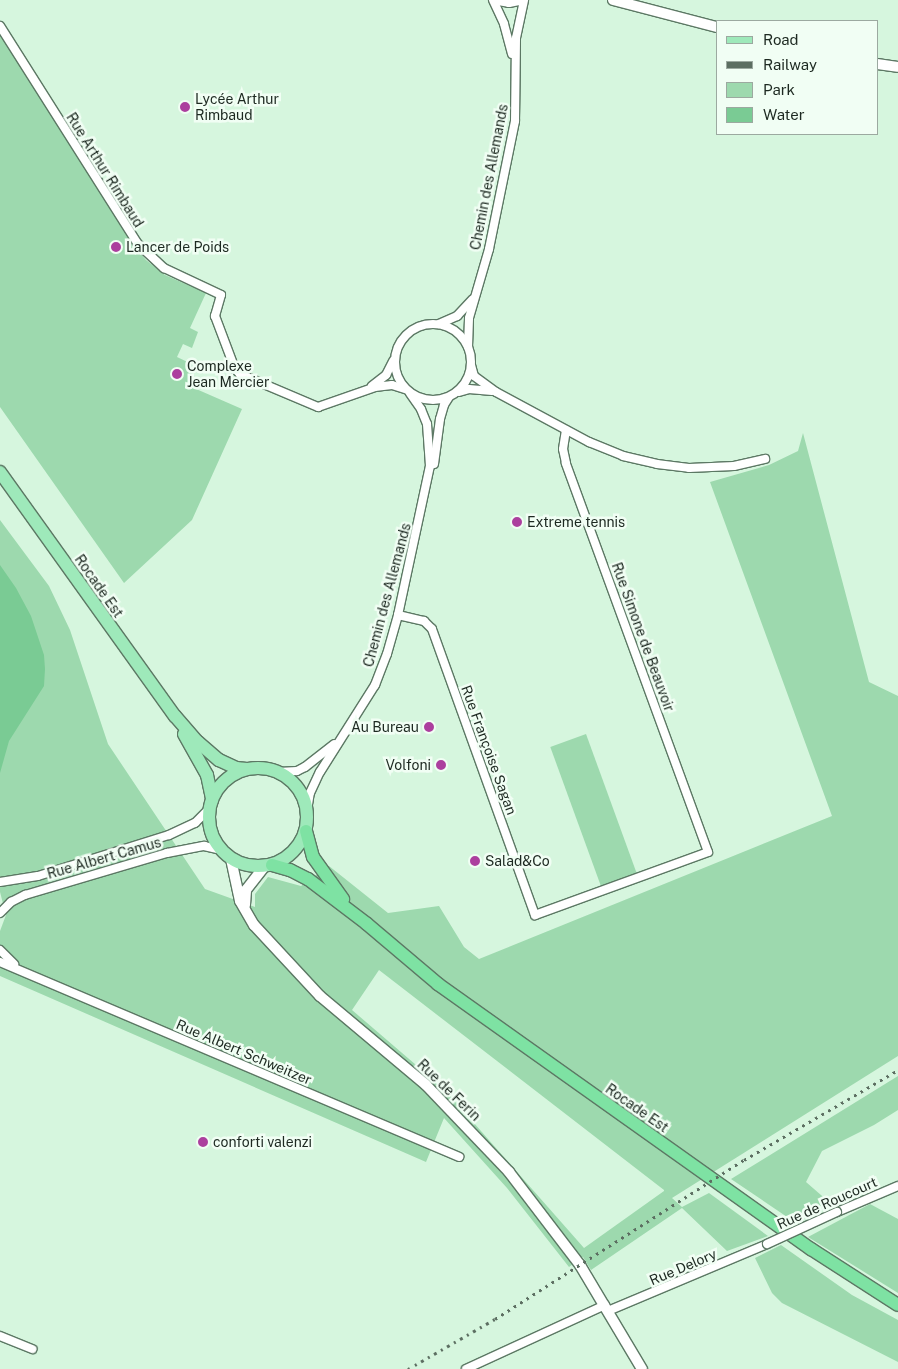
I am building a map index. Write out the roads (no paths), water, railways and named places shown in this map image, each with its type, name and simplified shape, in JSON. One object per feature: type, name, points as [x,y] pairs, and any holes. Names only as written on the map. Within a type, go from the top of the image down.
[{"type":"highway","name":"Rocade Est","points":[[306,831],[308,847],[316,862],[337,891],[367,924]]},
{"type":"highway","name":"Rocade Est","points":[[268,866],[304,876],[367,924],[438,984],[811,1249],[898,1305]]},
{"type":"main road","name":"Rocade Est","points":[[0,472],[174,716],[207,775],[211,804]]},
{"type":"main road","name":"Rocade Est","points":[[174,716],[198,742],[219,760],[236,768],[247,769]]},
{"type":"main road","points":[[263,768],[278,772],[296,786],[304,798],[307,811],[306,831],[293,852],[268,866],[247,866],[231,859],[221,850],[210,831],[211,804],[224,782],[247,769],[263,768]]},
{"type":"street","name":"Chemin des Allemands","points":[[493,0],[504,24],[515,68]]},
{"type":"street","points":[[498,0],[509,2],[519,0]]},
{"type":"street","name":"Chemin des Allemands","points":[[468,348],[468,322],[478,290],[516,121],[516,30],[524,0]]},
{"type":"street","points":[[613,0],[716,27]]},
{"type":"street","name":"Rue Arthur Rimbaud","points":[[0,26],[136,243],[164,268],[221,295],[215,316],[235,369],[240,374],[318,407],[364,390]]},
{"type":"street","points":[[878,64],[898,68]]},
{"type":"street","name":"Chemin des Allemands","points":[[439,324],[461,312],[478,290]]},
{"type":"street","points":[[364,390],[386,375],[400,343],[412,330],[424,325],[439,324],[459,334],[468,348],[474,376],[496,392],[566,430],[616,454],[658,464],[712,468],[766,459]]},
{"type":"street","points":[[395,354],[396,373],[408,391]]},
{"type":"street","points":[[452,395],[466,381],[471,365]]},
{"type":"street","points":[[364,390],[384,385],[408,391],[426,400],[438,400],[469,389],[496,392]]},
{"type":"street","name":"Chemin des Allemands","points":[[408,391],[421,409],[427,424],[430,456],[428,485]]},
{"type":"street","name":"Chemin des Allemands","points":[[307,811],[314,783],[375,685],[387,654],[434,465],[442,410],[452,395]]},
{"type":"street","name":"Rue Simone de Beauvoir","points":[[536,915],[708,852],[566,463],[564,449],[566,430]]},
{"type":"street","name":"Rue Françoise Sagan","points":[[398,615],[424,621],[432,629],[536,915]]},
{"type":"street","name":"Chemin des Allemands","points":[[278,772],[297,771],[312,763],[344,733]]},
{"type":"street","name":"Rue Albert Camus","points":[[0,882],[30,878],[170,836],[195,823],[211,804]]},
{"type":"street","name":"Rue Albert Camus","points":[[0,913],[11,902],[25,895],[166,853],[204,846],[221,850]]},
{"type":"street","name":"Rue de Ferin","points":[[231,859],[240,901],[264,936],[320,996],[416,1076],[471,1130],[522,1187],[555,1230],[607,1308],[642,1369]]},
{"type":"street","points":[[246,911],[246,890],[268,866]]},
{"type":"street","name":"Rue Albert Schweitzer","points":[[0,950],[20,969]]},
{"type":"street","name":"Rue Albert Schweitzer","points":[[0,962],[459,1157]]},
{"type":"street","name":"Rue de Roucourt","points":[[767,1244],[898,1186]]},
{"type":"street","name":"Rue Delory","points":[[466,1369],[607,1308],[767,1244]]},
{"type":"street","points":[[0,1336],[32,1350]]},
{"type":"water","points":[[0,565],[16,588],[31,616],[44,655],[45,669],[44,686],[9,741],[0,773]]},
{"type":"railway","points":[[408,1369],[495,1319],[744,1160],[898,1070]]},
{"type":"place","name":"Lycée Arthur Rimbaud","points":[[185,107]]},
{"type":"place","name":"Lancer de Poids","points":[[116,247]]},
{"type":"place","name":"Complexe Jean Mercier","points":[[177,374]]},
{"type":"place","name":"Extreme tennis","points":[[517,522]]},
{"type":"place","name":"Au Bureau","points":[[429,727]]},
{"type":"place","name":"Volfoni","points":[[441,765]]},
{"type":"place","name":"Salad&Co","points":[[475,861]]},
{"type":"place","name":"conforti valenzi","points":[[203,1142]]}]
